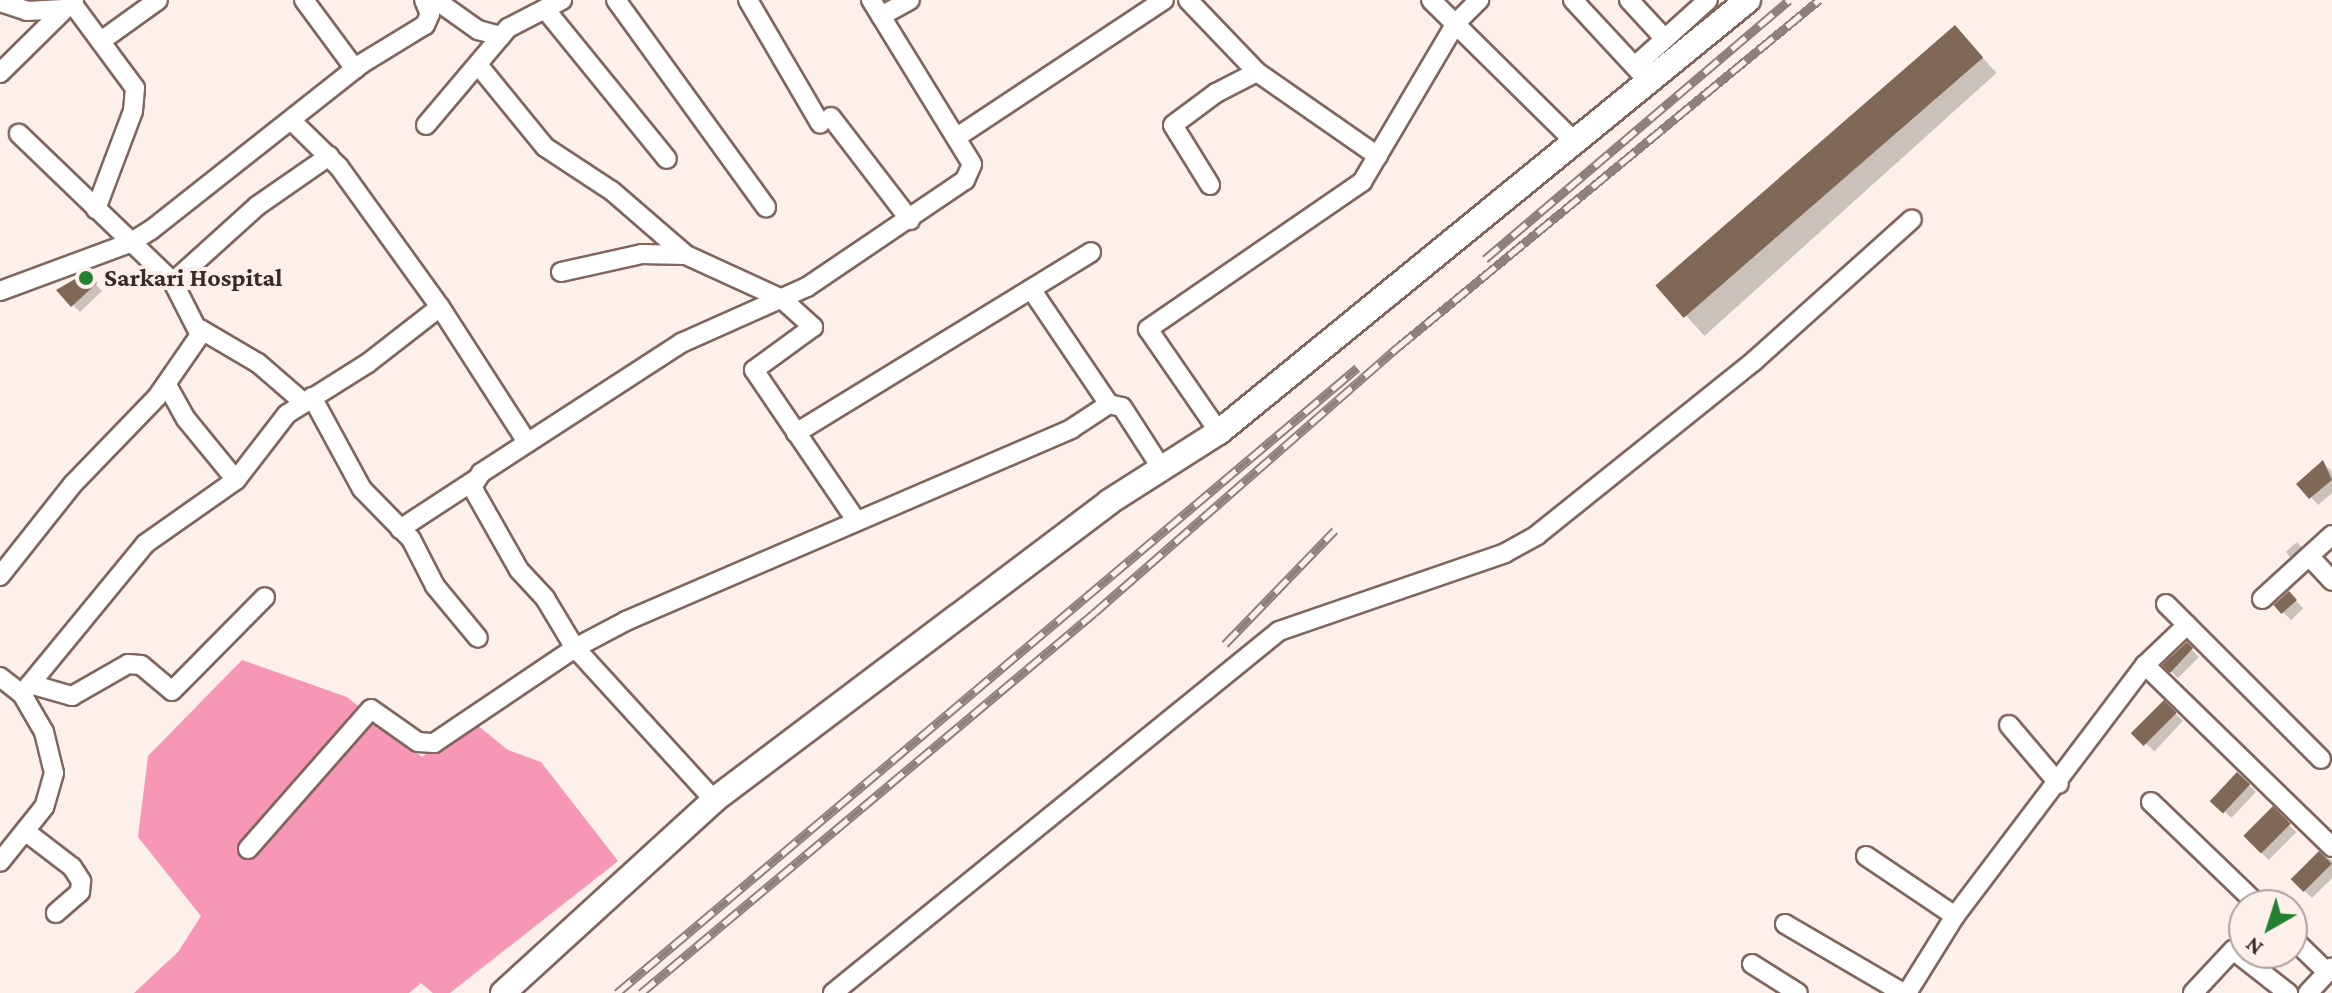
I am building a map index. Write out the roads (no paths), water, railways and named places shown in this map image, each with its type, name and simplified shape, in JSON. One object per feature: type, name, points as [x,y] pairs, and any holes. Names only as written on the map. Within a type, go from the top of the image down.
[{"type":"street","points":[[101,41],[158,0]]},
{"type":"street","points":[[304,0],[355,69]]},
{"type":"street","points":[[616,0],[766,207]]},
{"type":"street","points":[[748,0],[825,120],[910,220]]},
{"type":"street","points":[[400,529],[527,442],[681,343],[782,299],[863,254],[971,173],[957,137],[871,0]]},
{"type":"street","points":[[881,16],[910,0]]},
{"type":"street","points":[[957,137],[1164,0]]},
{"type":"street","points":[[1188,0],[1257,72],[1378,156]]},
{"type":"street","points":[[1431,0],[1575,142]]},
{"type":"street","points":[[1219,432],[1148,329],[1362,182],[1456,23],[1479,0]]},
{"type":"street","points":[[1573,0],[1642,74]]},
{"type":"street","points":[[1629,0],[1665,39]]},
{"type":"street","points":[[1642,74],[1665,39],[1708,0]]},
{"type":"street","points":[[503,993],[714,800],[1109,502],[1219,432],[1575,142],[1642,74],[1748,0]]},
{"type":"street","points":[[0,2],[27,11],[70,4]]},
{"type":"street","points":[[0,291],[130,243],[355,69],[425,25],[432,2],[478,30],[501,36]]},
{"type":"street","points":[[70,4],[135,88],[133,111],[96,209]]},
{"type":"street","points":[[0,73],[70,4]]},
{"type":"street","points":[[426,125],[479,66],[501,36],[554,4],[667,159]]},
{"type":"street","points":[[479,66],[545,147],[612,191],[686,255],[782,299],[813,327],[754,370],[856,520]]},
{"type":"street","points":[[1210,185],[1173,125],[1216,93],[1257,72]]},
{"type":"street","points":[[291,120],[329,156],[440,307],[527,442]]},
{"type":"street","points":[[19,134],[173,282],[200,329],[258,363],[307,400],[362,489],[400,529],[435,586],[478,638]]},
{"type":"street","points":[[173,282],[257,206],[329,156]]},
{"type":"street","points":[[833,993],[1279,631],[1505,553],[1537,535],[1754,361],[1912,219]]},
{"type":"street","points":[[796,433],[1091,252]]},
{"type":"street","points":[[561,272],[642,254],[686,255]]},
{"type":"street","points":[[1031,289],[1109,404],[1122,407],[1162,469]]},
{"type":"street","points":[[26,689],[145,544],[236,480],[253,453],[307,400],[368,363],[440,307]]},
{"type":"street","points":[[0,576],[73,484],[167,385],[198,342],[200,329]]},
{"type":"street","points":[[167,385],[186,419],[236,480]]},
{"type":"street","points":[[248,849],[364,712],[376,709],[418,742],[434,743],[575,648],[693,590],[1071,429],[1109,404]]},
{"type":"street","points":[[475,480],[472,493],[575,648],[714,800]]},
{"type":"street","points":[[2262,599],[2332,535]]},
{"type":"street","points":[[2309,556],[2332,581]]},
{"type":"street","points":[[0,677],[26,689],[72,696],[128,664],[141,665],[172,691],[265,597]]},
{"type":"street","points":[[2166,604],[2328,759]]},
{"type":"street","points":[[1785,924],[1905,993],[1955,916],[2059,784],[2145,665],[2187,625]]},
{"type":"street","points":[[2145,665],[2332,847]]},
{"type":"street","points":[[0,862],[44,807],[54,773],[44,732],[26,689]]},
{"type":"street","points":[[2009,725],[2059,784]]},
{"type":"street","points":[[2151,802],[2241,889]]},
{"type":"street","points":[[25,831],[72,867],[81,881],[80,892],[56,913]]},
{"type":"street","points":[[1866,856],[1955,916]]},
{"type":"street","points":[[2193,993],[2233,950],[2284,992]]},
{"type":"street","points":[[2308,951],[2330,969],[2308,993]]},
{"type":"street","points":[[1752,964],[1798,993]]},
{"type":"railway","points":[[1485,259],[1789,0]]},
{"type":"railway","points":[[641,993],[1094,613],[1398,347],[1819,0]]},
{"type":"railway","points":[[617,993],[1357,368]]},
{"type":"railway","points":[[1225,644],[1335,530]]},
{"type":"place","name":"Sarkari Hospital","points":[[86,278]]}]
